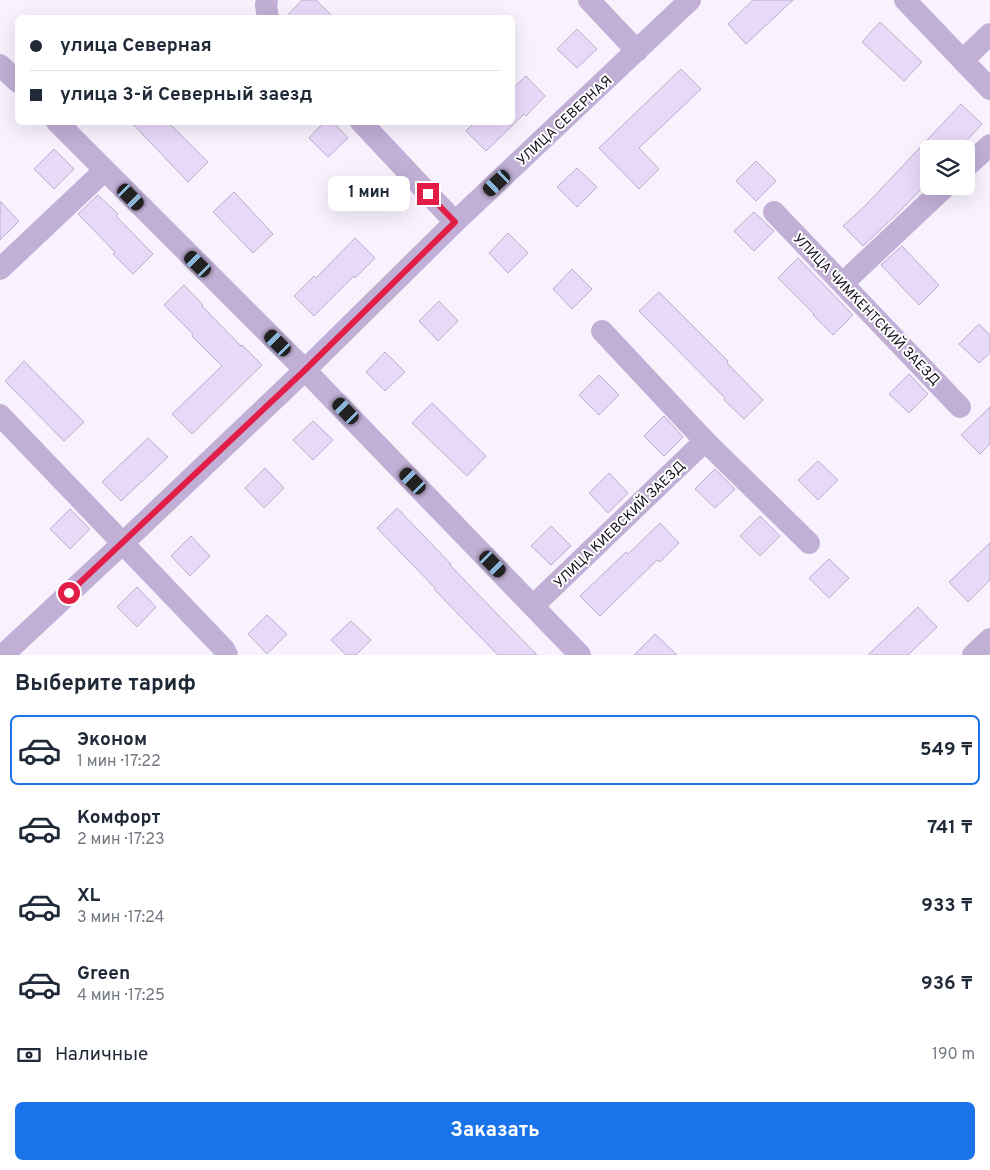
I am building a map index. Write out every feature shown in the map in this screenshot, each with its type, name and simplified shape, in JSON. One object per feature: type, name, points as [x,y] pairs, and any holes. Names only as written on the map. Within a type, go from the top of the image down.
[{"type":"street","points":[[267,0],[268,15]]},
{"type":"street","points":[[589,0],[637,51]]},
{"type":"street","name":"УЛИЦА СЕВЕРНАЯ","points":[[3,655],[305,370],[455,222],[690,0]]},
{"type":"street","points":[[905,0],[990,89]]},
{"type":"street","points":[[962,60],[990,34]]},
{"type":"street","points":[[0,65],[15,79]]},
{"type":"street","points":[[60,125],[305,370],[580,655]]},
{"type":"street","points":[[364,125],[455,222]]},
{"type":"street","points":[[975,159],[990,145]]},
{"type":"street","points":[[0,269],[104,171]]},
{"type":"street","points":[[843,283],[936,195]]},
{"type":"street","name":"УЛИЦА ЧИМКЕНТСКИЙ ЗАЕЗД","points":[[774,212],[960,407]]},
{"type":"street","points":[[602,331],[706,441],[809,543]]},
{"type":"street","points":[[0,415],[224,649],[227,655]]},
{"type":"street","name":"УЛИЦА КИЕВСКИЙ ЗАЕЗД","points":[[533,606],[706,441]]},
{"type":"street","points":[[974,655],[990,639]]},
{"type":"building","points":[[302,0],[316,0],[331,15],[288,15]]},
{"type":"building","points":[[753,0],[793,0],[746,44],[728,24]]},
{"type":"building","points":[[880,22],[922,62],[904,81],[862,42]]},
{"type":"building","points":[[577,29],[597,49],[577,68],[557,49]]},
{"type":"building","points":[[681,69],[701,89],[639,148],[659,169],[639,189],[599,148]]},
{"type":"building","points":[[526,76],[545,96],[526,116],[524,114],[515,123],[515,86]]},
{"type":"building","points":[[961,104],[982,124],[967,140],[927,140]]},
{"type":"building","points":[[134,125],[171,125],[208,162],[188,182]]},
{"type":"building","points":[[321,125],[336,125],[348,138],[328,157],[309,138]]},
{"type":"building","points":[[472,125],[513,125],[486,151],[466,131]]},
{"type":"building","points":[[920,148],[920,190],[863,246],[843,226],[864,207]]},
{"type":"building","points":[[54,149],[74,169],[54,189],[34,169]]},
{"type":"building","points":[[756,161],[776,181],[756,201],[736,181]]},
{"type":"building","points":[[577,168],[597,187],[577,207],[557,187]]},
{"type":"building","points":[[234,192],[273,234],[253,253],[213,212]]},
{"type":"building","points":[[98,195],[118,214],[116,216],[153,254],[133,274],[113,254],[115,252],[78,214]]},
{"type":"building","points":[[0,201],[19,221],[0,240]]},
{"type":"building","points":[[754,212],[774,231],[754,251],[734,231]]},
{"type":"building","points":[[508,233],[528,253],[508,273],[489,253]]},
{"type":"building","points":[[355,238],[375,258],[314,316],[294,296],[314,276],[316,278]]},
{"type":"building","points":[[902,246],[939,285],[919,305],[881,265]]},
{"type":"building","points":[[798,258],[853,315],[833,335],[778,278]]},
{"type":"building","points":[[572,269],[592,289],[572,309],[553,289]]},
{"type":"building","points":[[184,285],[241,346],[262,365],[192,434],[172,414],[222,366],[164,305]]},
{"type":"building","points":[[659,292],[728,361],[727,363],[763,400],[744,419],[639,311]]},
{"type":"building","points":[[439,301],[458,321],[438,341],[419,321]]},
{"type":"building","points":[[979,324],[990,335],[990,353],[979,363],[959,344]]},
{"type":"building","points":[[385,352],[405,372],[385,391],[366,372]]},
{"type":"building","points":[[24,361],[84,422],[64,441],[5,381]]},
{"type":"building","points":[[909,374],[928,394],[909,413],[889,394]]},
{"type":"building","points":[[599,375],[619,395],[599,415],[579,395]]},
{"type":"building","points":[[432,403],[486,456],[467,476],[412,423]]},
{"type":"building","points":[[990,407],[990,444],[980,454],[961,435]]},
{"type":"building","points":[[664,416],[683,437],[664,456],[644,436]]},
{"type":"building","points":[[313,421],[333,440],[313,460],[293,440]]},
{"type":"building","points":[[148,438],[168,457],[121,501],[102,482]]},
{"type":"building","points":[[818,461],[838,480],[818,500],[798,480]]},
{"type":"building","points":[[265,468],[284,488],[264,508],[245,488]]},
{"type":"building","points":[[715,469],[735,489],[715,508],[695,489]]},
{"type":"building","points":[[609,473],[628,493],[608,513],[589,493]]},
{"type":"building","points":[[397,508],[537,655],[498,655],[434,589],[377,528]]},
{"type":"building","points":[[70,509],[90,529],[70,549],[50,529]]},
{"type":"building","points":[[760,516],[780,536],[760,556],[740,536]]},
{"type":"building","points":[[660,523],[679,543],[660,562],[657,560],[600,616],[580,596]]},
{"type":"building","points":[[551,526],[571,546],[551,565],[531,546]]},
{"type":"building","points":[[191,536],[210,556],[190,576],[171,556]]},
{"type":"building","points":[[990,543],[990,580],[968,602],[949,582]]},
{"type":"building","points":[[829,559],[849,578],[829,598],[809,578]]},
{"type":"building","points":[[137,587],[156,607],[137,627],[117,607]]},
{"type":"building","points":[[918,607],[937,627],[908,655],[868,655]]},
{"type":"building","points":[[267,615],[287,634],[267,654],[248,634]]},
{"type":"building","points":[[351,621],[371,640],[356,655],[346,655],[331,640]]},
{"type":"building","points":[[655,634],[677,655],[634,655]]},
{"type":"route","points":[[69,593],[305,370],[455,222],[428,194]]}]
